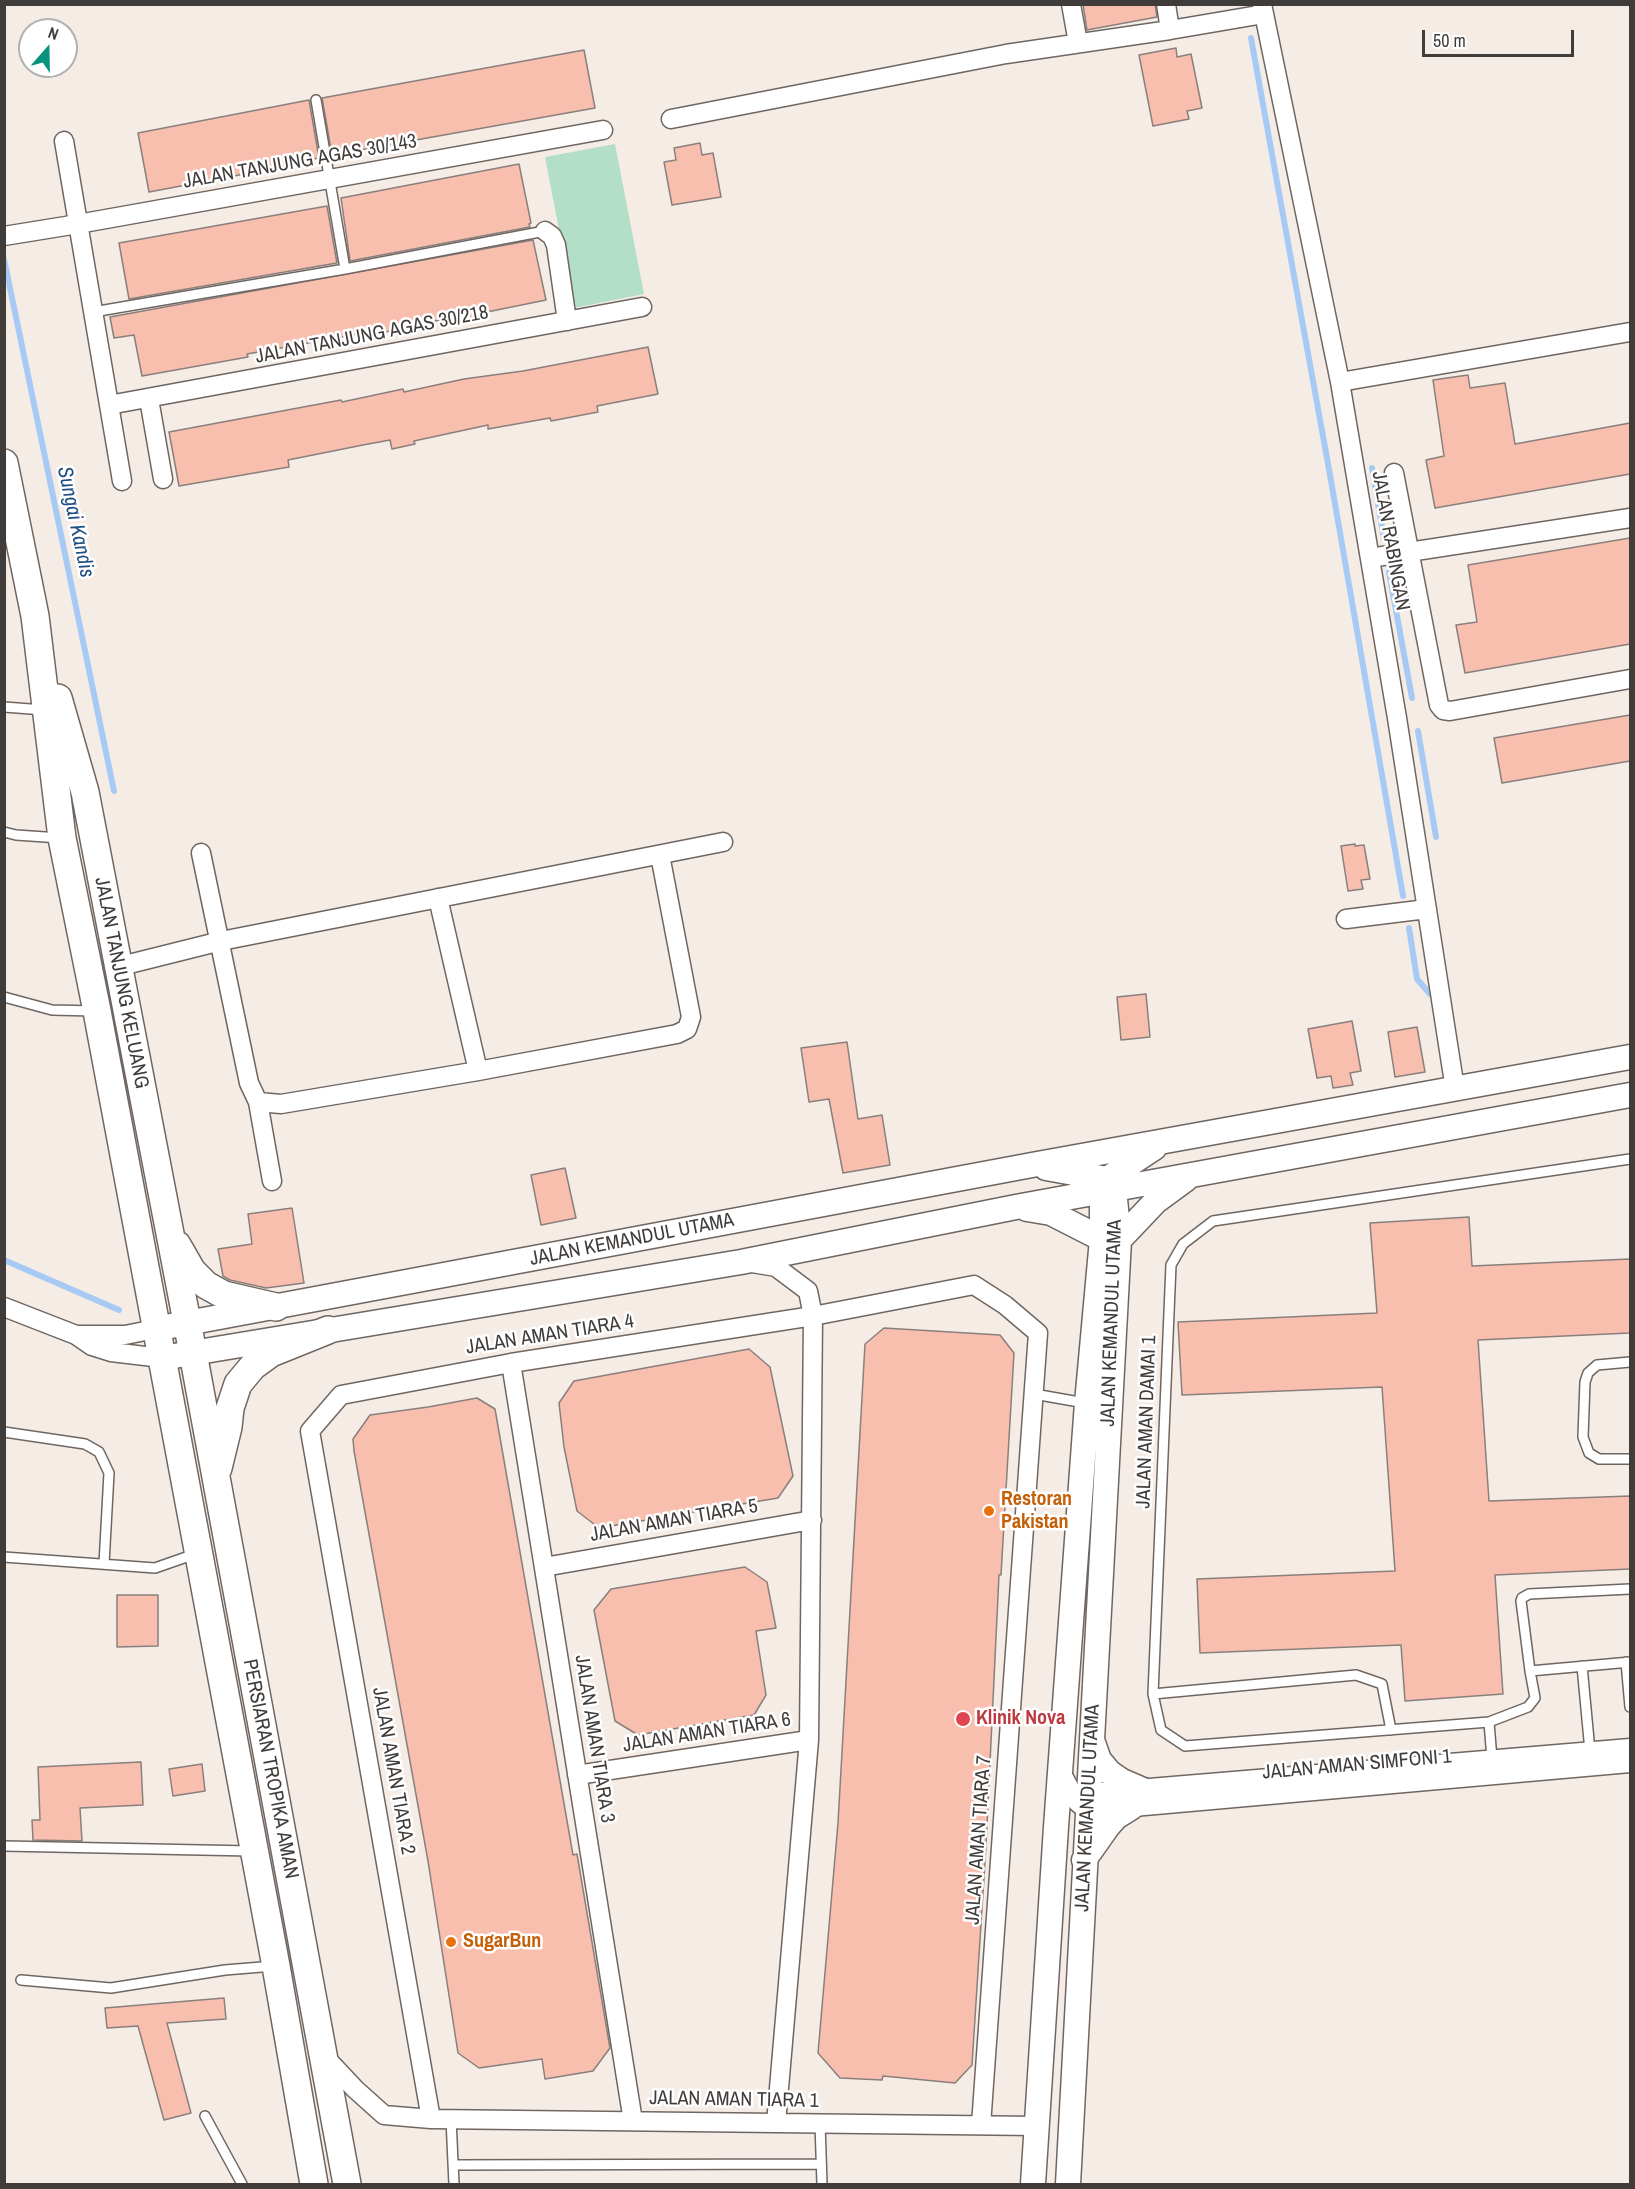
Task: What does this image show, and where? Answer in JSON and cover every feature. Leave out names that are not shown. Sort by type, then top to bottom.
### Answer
[{"type":"main road","name":"JALAN TANJUNG KELUANG","points":[[4,463],[35,616],[85,792],[193,1353]]},
{"type":"main road","name":"JALAN TANJUNG KELUANG","points":[[35,616],[62,838],[162,1358]]},
{"type":"main road","points":[[168,1228],[192,1271],[206,1285],[224,1295],[276,1307]]},
{"type":"main road","points":[[216,1476],[228,1427],[230,1408],[238,1384],[253,1366],[271,1353],[328,1330]]},
{"type":"main road","name":"PERSIARAN TROPIKA AMAN","points":[[193,1353],[347,2184]]},
{"type":"main road","name":"PERSIARAN TROPIKA AMAN","points":[[162,1358],[276,1966],[314,2184]]},
{"type":"street","points":[[1071,4],[1078,43]]},
{"type":"street","points":[[1166,4],[1170,30]]},
{"type":"street","points":[[671,119],[995,56],[1170,30],[1263,9]]},
{"type":"street","name":"JALAN RABINGAN","points":[[1263,9],[1340,382],[1455,1089]]},
{"type":"street","name":"JALAN TANJUNG AGAS 30/143","points":[[4,236],[603,130]]},
{"type":"street","points":[[64,141],[122,481]]},
{"type":"street","points":[[545,231],[552,236],[556,245],[567,321]]},
{"type":"street","name":"JALAN TANJUNG AGAS 30/218","points":[[109,405],[642,307]]},
{"type":"street","points":[[1340,382],[1630,332]]},
{"type":"street","points":[[149,399],[163,479]]},
{"type":"street","points":[[1394,473],[1439,705],[1443,710],[1450,711],[1630,679]]},
{"type":"street","points":[[1370,558],[1630,518]]},
{"type":"street","points":[[117,967],[221,941],[723,842]]},
{"type":"street","points":[[201,853],[249,1083],[258,1102],[272,1181]]},
{"type":"street","points":[[258,1102],[281,1104],[478,1071],[677,1034],[687,1029],[691,1017],[660,855]]},
{"type":"street","points":[[438,898],[478,1071]]},
{"type":"street","points":[[1346,919],[1427,909]]},
{"type":"street","points":[[1032,1165],[1630,1058]]},
{"type":"street","name":"JALAN KEMANDUL UTAMA","points":[[162,1358],[741,1262],[1016,1207],[1108,1186],[1191,1175],[1630,1095]]},
{"type":"street","points":[[1108,1186],[1165,1141]]},
{"type":"street","name":"JALAN KEMANDUL UTAMA","points":[[155,1329],[1032,1165],[1108,1186]]},
{"type":"street","points":[[1016,1207],[1051,1213],[1111,1240],[1191,1175]]},
{"type":"street","name":"JALAN KEMANDUL UTAMA","points":[[1068,2184],[1084,1860],[1084,1802],[1092,1737],[1111,1240],[1108,1186]]},
{"type":"street","name":"JALAN KEMANDUL UTAMA","points":[[1033,2184],[1056,1827],[1088,1403],[1111,1240]]},
{"type":"street","points":[[741,1262],[776,1267],[808,1291],[813,1316],[809,1740],[776,2123]]},
{"type":"street","name":"JALAN AMAN TIARA 7","points":[[813,1316],[974,1285],[1005,1305],[1038,1333],[981,2125]]},
{"type":"street","points":[[4,1307],[76,1335],[92,1346],[111,1352],[162,1358]]},
{"type":"street","name":"JALAN AMAN TIARA 4","points":[[310,1431],[341,1395],[511,1364],[813,1316]]},
{"type":"street","points":[[76,1335],[125,1335],[155,1329]]},
{"type":"street","name":"JALAN AMAN TIARA 3","points":[[511,1364],[633,2121]]},
{"type":"street","name":"JALAN AMAN TIARA 2","points":[[310,1431],[431,2119]]},
{"type":"street","name":"JALAN AMAN TIARA 5","points":[[544,1567],[812,1520]]},
{"type":"street","points":[[1084,1860],[1108,1826],[1138,1798],[1099,1760],[1092,1737]]},
{"type":"street","name":"JALAN AMAN TIARA 6","points":[[577,1775],[809,1740]]},
{"type":"street","name":"JALAN AMAN SIMFONI 1","points":[[1138,1798],[1492,1759],[1630,1748]]},
{"type":"street","name":"JALAN AMAN SIMFONI 1","points":[[1084,1802],[1630,1763]]},
{"type":"street","points":[[1056,1827],[1084,1802],[1061,1772]]},
{"type":"street","name":"JALAN AMAN TIARA 1","points":[[323,2055],[384,2115],[431,2119],[1036,2126]]},
{"type":"lane","points":[[316,100],[345,269]]},
{"type":"lane","points":[[93,312],[345,269],[545,231]]},
{"type":"lane","points":[[4,707],[46,710]]},
{"type":"lane","points":[[4,832],[62,838]]},
{"type":"lane","points":[[4,997],[52,1010],[97,1011]]},
{"type":"lane","name":"JALAN AMAN DAMAI 1","points":[[1630,1159],[1213,1221],[1183,1244],[1171,1265],[1154,1694],[1161,1730],[1185,1746],[1489,1722],[1528,1707],[1535,1698],[1522,1598],[1529,1594],[1630,1589]]},
{"type":"lane","points":[[1630,1362],[1597,1365],[1588,1373],[1585,1382],[1583,1437],[1589,1453],[1599,1459],[1630,1459]]},
{"type":"lane","points":[[1034,1394],[1088,1403]]},
{"type":"lane","points":[[4,1432],[85,1444],[99,1452],[109,1473],[104,1564]]},
{"type":"lane","points":[[4,1557],[155,1568],[198,1553]]},
{"type":"lane","points":[[1530,1671],[1628,1662],[1630,1707]]},
{"type":"lane","points":[[1582,1666],[1590,1751]]},
{"type":"lane","points":[[1154,1694],[1356,1675],[1382,1684],[1391,1730]]},
{"type":"lane","points":[[1489,1722],[1492,1759]]},
{"type":"lane","points":[[4,1846],[254,1851]]},
{"type":"lane","points":[[21,1980],[111,1988],[225,1970],[276,1966]]},
{"type":"lane","points":[[205,2116],[242,2184]]},
{"type":"lane","points":[[451,2119],[454,2184]]},
{"type":"lane","points":[[820,2123],[822,2184]]},
{"type":"lane","points":[[453,2165],[822,2164]]},
{"type":"green space","points":[[615,144],[644,294],[574,308],[545,157]]},
{"type":"building","points":[[1083,4],[1155,4],[1157,17],[1087,30]]},
{"type":"building","points":[[1176,48],[1177,57],[1191,54],[1202,108],[1187,111],[1189,119],[1153,126],[1139,55]]},
{"type":"building","points":[[584,50],[595,108],[332,155],[322,98]]},
{"type":"building","points":[[309,100],[319,158],[149,192],[138,133]]},
{"type":"building","points":[[700,143],[702,155],[713,153],[721,197],[672,205],[664,162],[676,160],[674,148]]},
{"type":"building","points":[[519,164],[530,227],[350,261],[341,198]]},
{"type":"building","points":[[327,206],[337,263],[129,299],[119,243]]},
{"type":"building","points":[[533,240],[546,300],[487,312],[488,315],[440,324],[440,320],[381,333],[380,330],[142,376],[134,335],[114,338],[110,317]]},
{"type":"building","points":[[648,347],[658,394],[597,406],[598,412],[488,429],[488,425],[414,441],[415,444],[392,449],[390,440],[288,460],[289,467],[179,486],[169,432]]},
{"type":"building","points":[[1468,375],[1470,388],[1505,383],[1515,444],[1630,423],[1630,474],[1435,508],[1426,460],[1444,456],[1433,380]]},
{"type":"building","points":[[1630,538],[1630,644],[1465,673],[1456,625],[1477,622],[1468,565]]},
{"type":"building","points":[[1630,715],[1630,761],[1502,783],[1494,738]]},
{"type":"building","points":[[1355,844],[1355,846],[1364,845],[1370,879],[1361,880],[1363,889],[1348,891],[1341,846]]},
{"type":"building","points":[[1146,994],[1150,1037],[1121,1040],[1117,997]]},
{"type":"building","points":[[1352,1021],[1361,1071],[1350,1073],[1353,1085],[1333,1088],[1331,1076],[1317,1078],[1308,1029]]},
{"type":"building","points":[[1417,1027],[1425,1072],[1395,1077],[1388,1032]]},
{"type":"building","points":[[847,1042],[858,1119],[882,1115],[890,1165],[843,1173],[829,1099],[809,1102],[801,1048]]},
{"type":"building","points":[[565,1168],[576,1218],[541,1225],[531,1175]]},
{"type":"building","points":[[292,1208],[304,1283],[266,1288],[230,1280],[223,1276],[218,1249],[252,1244],[248,1214]]},
{"type":"building","points":[[1469,1217],[1472,1266],[1630,1259],[1630,1333],[1478,1340],[1489,1501],[1630,1496],[1630,1569],[1495,1575],[1503,1694],[1405,1701],[1401,1645],[1200,1653],[1197,1579],[1395,1571],[1382,1387],[1182,1395],[1178,1322],[1377,1313],[1370,1223]]},
{"type":"building","points":[[884,1328],[1000,1335],[1014,1353],[1001,1575],[999,1575],[986,1846],[972,2065],[955,2083],[883,2076],[882,2080],[840,2078],[818,2053],[838,1823],[865,1344]]},
{"type":"building","points":[[749,1349],[770,1367],[793,1476],[778,1498],[599,1528],[577,1511],[564,1447],[559,1403],[574,1381]]},
{"type":"building","points":[[477,1398],[495,1409],[573,1855],[577,1854],[610,2048],[593,2071],[545,2079],[542,2059],[479,2068],[458,2053],[428,1861],[354,1451],[353,1439],[370,1415]]},
{"type":"building","points":[[745,1567],[767,1582],[776,1628],[756,1631],[766,1695],[754,1715],[638,1735],[615,1721],[594,1610],[611,1589]]},
{"type":"building","points":[[117,1595],[158,1595],[158,1646],[117,1647]]},
{"type":"building","points":[[141,1762],[143,1805],[80,1808],[82,1841],[33,1840],[32,1820],[40,1820],[38,1767]]},
{"type":"building","points":[[202,1764],[205,1791],[173,1796],[169,1769]]},
{"type":"building","points":[[224,1998],[226,2019],[167,2023],[191,2113],[164,2120],[138,2026],[107,2028],[105,2008]]},
{"type":"waterway","points":[[1251,38],[1403,896]]},
{"type":"waterway","name":"Sungai Kandis","points":[[4,259],[114,791]]},
{"type":"waterway","points":[[1372,468],[1384,539]]},
{"type":"waterway","points":[[1389,572],[1412,698]]},
{"type":"waterway","points":[[1418,731],[1436,837]]},
{"type":"waterway","points":[[1409,928],[1417,979],[1430,994]]},
{"type":"waterway","points":[[4,1260],[119,1310]]},
{"type":"place","name":"Restoran Pakistan","points":[[989,1511]]},
{"type":"place","name":"Klinik Nova","points":[[963,1719]]},
{"type":"place","name":"SugarBun","points":[[451,1942]]}]
